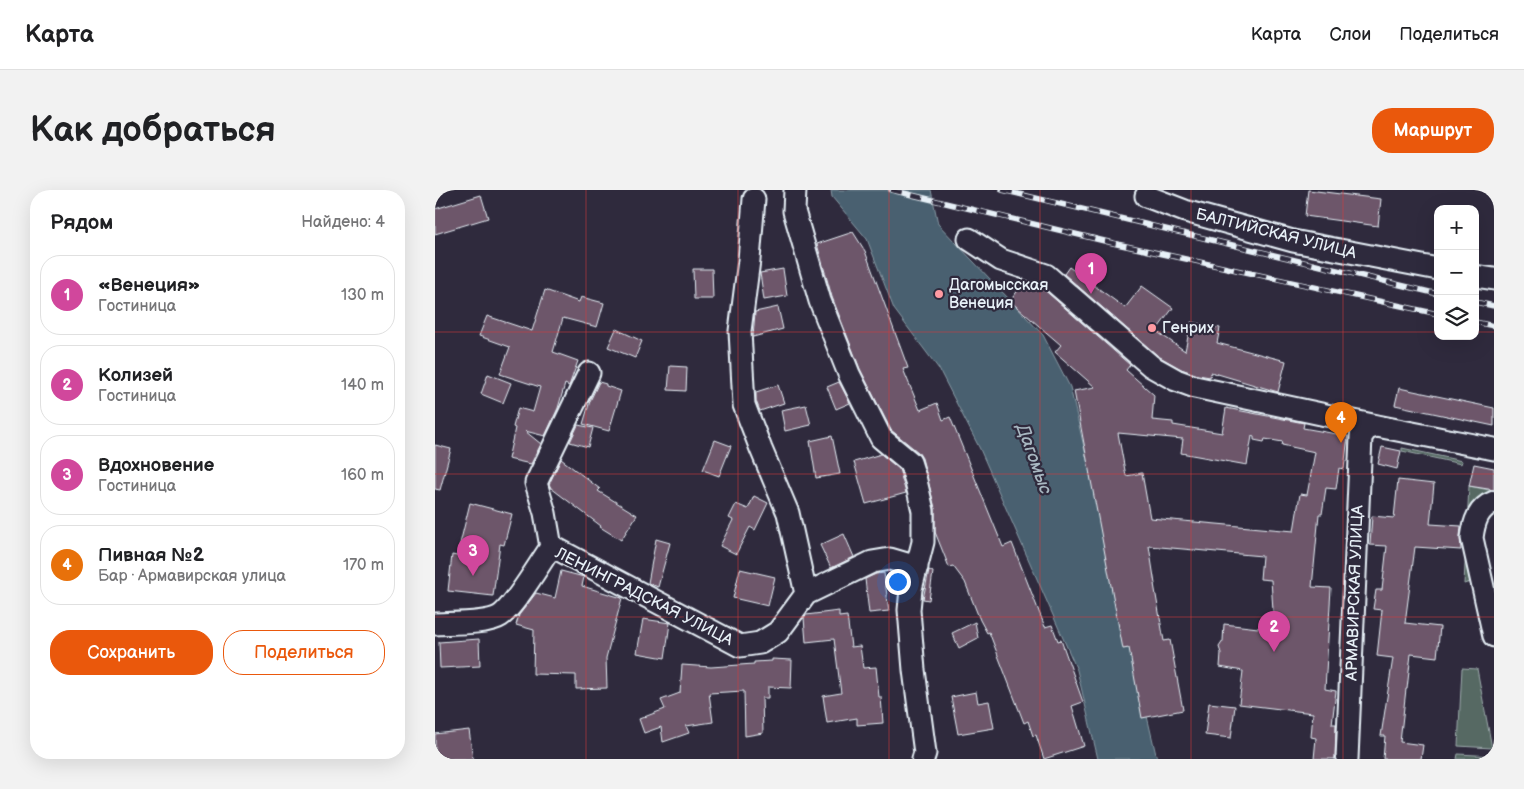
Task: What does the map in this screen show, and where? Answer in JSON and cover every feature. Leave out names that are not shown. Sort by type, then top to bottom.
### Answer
[{"type":"street","points":[[795,190],[794,211],[820,301],[846,364],[881,438],[910,462],[923,511],[923,542],[911,589],[909,610],[914,670],[925,757]]},
{"type":"street","name":"БАЛТИЙСКАЯ УЛИЦА","points":[[1146,196],[1185,211],[1293,241],[1434,268]]},
{"type":"street","points":[[754,199],[740,331],[745,405],[761,450],[788,513],[806,594]]},
{"type":"street","points":[[969,238],[1001,260],[1046,275],[1151,366],[1176,380],[1195,387],[1372,428],[1494,449]]},
{"type":"street","points":[[1479,277],[1494,279]]},
{"type":"street","points":[[551,547],[545,513],[536,482],[589,372]]},
{"type":"street","name":"АРМАВИРСКАЯ УЛИЦА","points":[[1347,759],[1361,437],[1372,428]]},
{"type":"street","points":[[1494,502],[1481,510],[1474,522],[1472,538],[1494,636]]},
{"type":"street","name":"ЛЕНИНГРАДСКАЯ УЛИЦА","points":[[435,624],[483,621],[500,616],[515,600],[551,547],[740,646],[760,643],[778,632],[806,594],[872,562],[891,559],[917,568]]},
{"type":"green space","points":[[1402,448],[1462,461],[1461,464],[1402,451]]},
{"type":"green space","points":[[1469,486],[1494,491],[1494,495],[1491,497],[1473,581],[1464,584]]},
{"type":"green space","points":[[1462,668],[1477,669],[1492,748],[1458,746]]},
{"type":"green space","points":[[1458,754],[1494,756],[1494,759],[1457,759]]},
{"type":"water","name":"Дагомыс","points":[[831,190],[931,190],[938,224],[1043,335],[1070,387],[1157,759],[1098,759],[1077,670],[980,449],[939,369],[894,309],[867,239],[832,197]]},
{"type":"building","points":[[1308,190],[1381,199],[1378,226],[1305,216]]},
{"type":"building","points":[[481,195],[488,218],[435,234],[435,209]]},
{"type":"building","points":[[853,232],[865,251],[908,368],[903,369],[920,410],[937,403],[943,420],[950,417],[1003,547],[1012,543],[1045,627],[1052,625],[1058,641],[1061,640],[1083,702],[1072,706],[1084,746],[1044,759],[1036,735],[1033,736],[1028,721],[1024,723],[989,632],[987,633],[980,620],[965,582],[953,566],[949,567],[935,532],[935,508],[922,458],[918,452],[891,430],[860,369],[832,297],[817,244]]},
{"type":"building","points":[[1069,267],[1125,308],[1142,286],[1173,308],[1156,331],[1185,351],[1191,322],[1220,328],[1217,343],[1286,361],[1278,392],[1211,372],[1210,377],[1198,375],[1181,369],[1158,356],[1064,274]]},
{"type":"building","points":[[693,269],[712,269],[713,299],[694,299]]},
{"type":"building","points":[[783,269],[787,296],[764,300],[760,273]]},
{"type":"building","points":[[1025,281],[1040,286],[1130,365],[1126,370],[1154,395],[1152,420],[1173,422],[1173,425],[1222,433],[1226,408],[1304,423],[1303,428],[1348,436],[1344,469],[1339,468],[1336,489],[1326,488],[1322,514],[1319,514],[1312,587],[1331,588],[1325,689],[1336,691],[1332,724],[1336,724],[1335,759],[1314,759],[1316,738],[1311,737],[1313,713],[1239,704],[1243,671],[1220,667],[1221,653],[1219,647],[1223,641],[1224,624],[1258,628],[1274,625],[1271,580],[1260,579],[1262,556],[1149,546],[1164,641],[1170,640],[1183,710],[1142,718],[1129,648],[1123,649],[1074,391],[1095,387],[1055,352],[1061,345],[1010,301]],"holes":[[[1118,433],[1183,439],[1181,453],[1247,465],[1252,436],[1254,440],[1264,442],[1265,439],[1283,442],[1282,445],[1315,452],[1307,495],[1300,494],[1294,531],[1150,518],[1142,473],[1126,476]]]},
{"type":"building","points":[[545,290],[579,302],[581,297],[604,303],[597,327],[563,318],[553,352],[578,361],[569,386],[565,384],[558,408],[545,436],[525,431],[541,444],[531,464],[508,459],[518,408],[533,412],[540,387],[500,374],[510,347],[479,336],[487,316],[532,331]]},
{"type":"building","points":[[778,307],[783,329],[753,337],[755,312]]},
{"type":"building","points":[[616,329],[642,341],[635,358],[608,347]]},
{"type":"building","points":[[670,366],[687,367],[686,391],[668,390]]},
{"type":"building","points":[[488,374],[511,383],[503,403],[481,394]]},
{"type":"building","points":[[599,382],[621,391],[609,431],[583,424],[590,401]]},
{"type":"building","points":[[839,382],[850,403],[836,409],[827,387]]},
{"type":"building","points":[[778,385],[784,403],[760,411],[756,401],[756,392]]},
{"type":"building","points":[[1399,388],[1494,408],[1494,426],[1395,405]]},
{"type":"building","points":[[806,405],[811,425],[785,431],[781,410]]},
{"type":"building","points":[[578,425],[593,428],[588,447],[570,442]]},
{"type":"building","points":[[832,436],[840,474],[816,478],[810,441]]},
{"type":"building","points":[[715,440],[731,446],[719,476],[703,470]]},
{"type":"building","points":[[435,445],[451,449],[440,490],[435,489]]},
{"type":"building","points":[[1382,447],[1401,451],[1397,469],[1378,464]]},
{"type":"building","points":[[881,454],[899,469],[906,493],[866,504],[854,462]]},
{"type":"building","points":[[561,459],[600,489],[598,491],[637,515],[621,540],[600,527],[551,488],[549,484]]},
{"type":"building","points":[[1474,464],[1494,468],[1494,490],[1469,486]]},
{"type":"building","points":[[1398,480],[1434,484],[1430,524],[1461,526],[1461,550],[1415,547],[1405,623],[1440,627],[1437,657],[1411,654],[1400,742],[1423,745],[1421,759],[1383,759],[1385,736],[1381,736],[1393,658],[1377,656],[1382,610],[1373,609],[1376,590],[1382,590],[1387,546],[1370,545],[1372,516],[1394,518]]},
{"type":"building","points":[[754,496],[768,503],[755,530],[750,527],[736,554],[720,546],[733,520],[729,518],[736,504],[748,509]]},
{"type":"building","points":[[470,503],[512,514],[504,545],[500,544],[493,596],[448,591],[452,555],[457,556]]},
{"type":"building","points":[[844,534],[854,557],[831,568],[820,545]]},
{"type":"building","points":[[656,539],[670,543],[658,587],[648,583]]},
{"type":"building","points":[[740,569],[775,577],[768,606],[733,598]]},
{"type":"building","points":[[929,570],[933,572],[929,600],[923,599]]},
{"type":"building","points":[[561,571],[584,577],[582,586],[622,598],[606,658],[607,688],[576,689],[576,675],[533,674],[534,630],[516,625],[519,615],[536,593],[555,598]]},
{"type":"building","points":[[884,573],[889,611],[869,613],[865,579]]},
{"type":"building","points":[[839,611],[839,617],[847,616],[851,647],[860,646],[863,668],[876,667],[883,723],[857,725],[857,718],[827,723],[823,696],[841,693],[834,639],[806,642],[804,618],[806,615]]},
{"type":"building","points":[[643,619],[670,623],[665,658],[637,653]]},
{"type":"building","points":[[975,622],[978,638],[959,648],[952,633]]},
{"type":"building","points":[[479,639],[480,666],[440,668],[439,642]]},
{"type":"building","points":[[772,659],[792,660],[791,688],[768,687],[768,698],[762,698],[763,733],[745,736],[744,691],[709,693],[713,722],[686,726],[689,733],[663,742],[661,727],[644,733],[639,719],[665,709],[661,700],[680,693],[682,665],[711,667],[754,664],[754,662],[772,661]]},
{"type":"building","points":[[976,692],[978,703],[989,701],[994,728],[958,734],[951,697]]},
{"type":"building","points":[[1209,703],[1235,706],[1231,738],[1205,735]]},
{"type":"building","points":[[469,730],[473,759],[435,759],[435,734]]},
{"type":"railway","points":[[891,190],[1117,244],[1434,313]]},
{"type":"railway","points":[[1002,190],[1434,293]]},
{"type":"railway","points":[[1479,303],[1494,306]]},
{"type":"railway","points":[[1479,323],[1494,326]]},
{"type":"place","name":"Дагомысская Венеция","points":[[939,294]]},
{"type":"place","name":"«Венеция»","points":[[1091,294]]},
{"type":"place","name":"Генрих","points":[[1152,328]]},
{"type":"place","name":"Пивная №2","points":[[1341,443]]},
{"type":"place","name":"Вдохновение","points":[[473,576]]},
{"type":"place","name":"Колизей","points":[[1274,652]]}]
